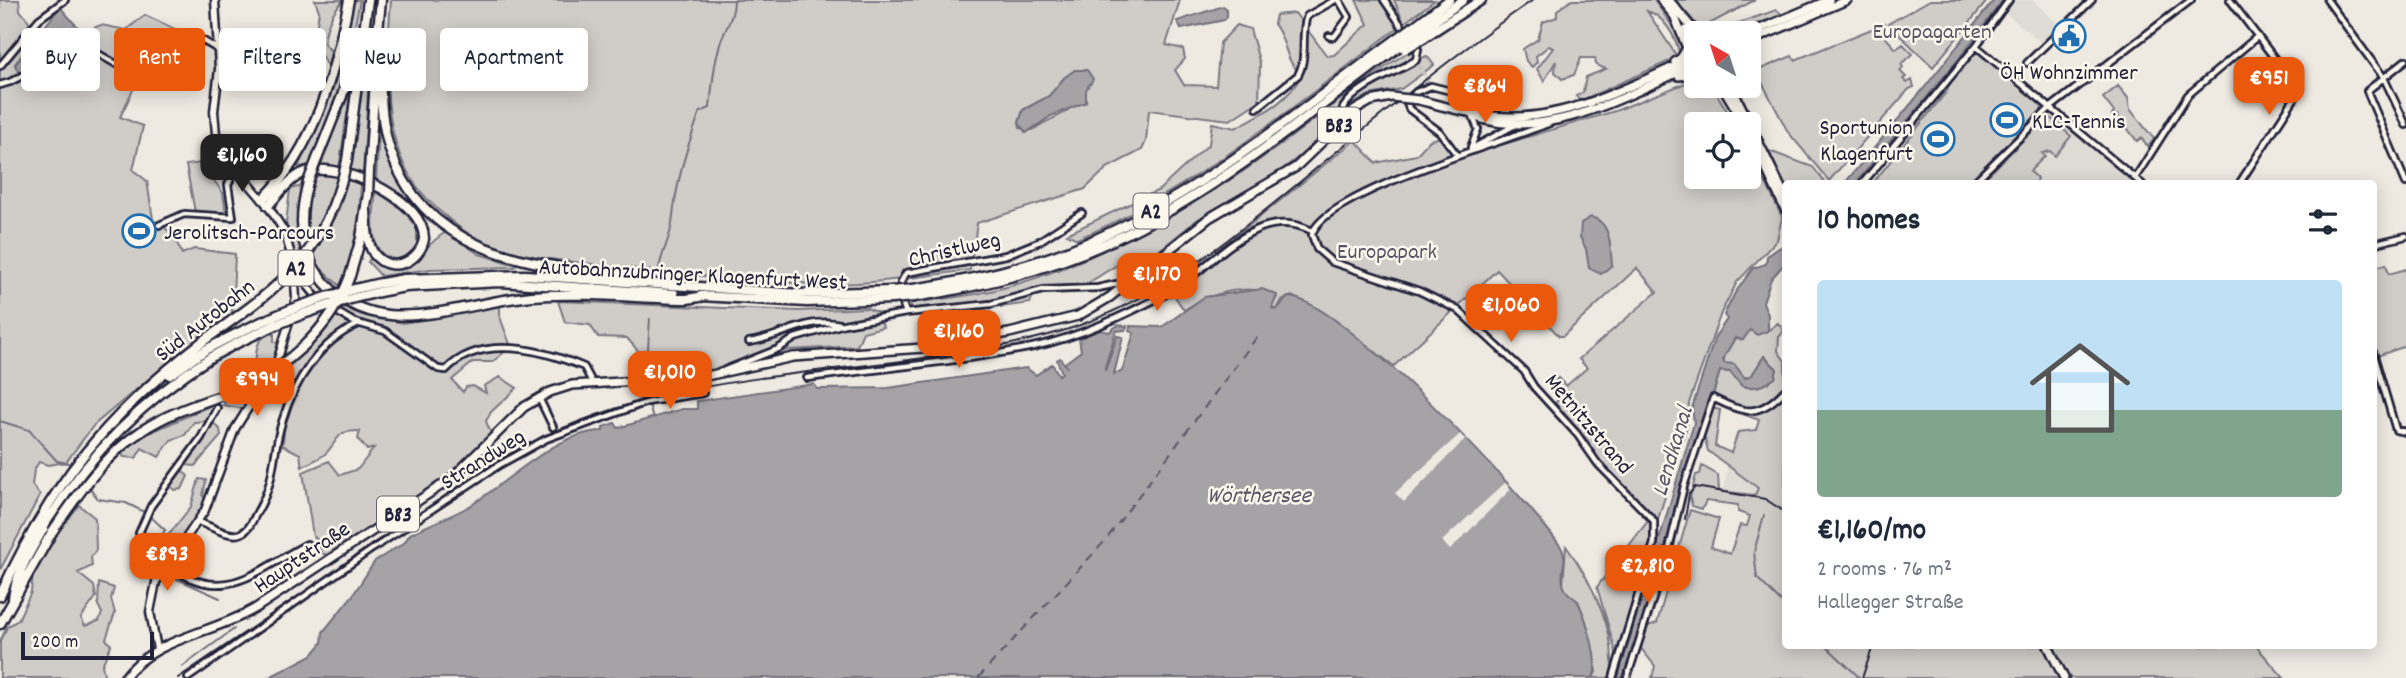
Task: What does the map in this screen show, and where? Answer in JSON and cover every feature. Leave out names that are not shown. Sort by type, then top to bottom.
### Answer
[{"type":"highway","points":[[266,202],[308,136],[335,65],[348,0]]},
{"type":"highway","name":"Süd Autobahn","points":[[0,624],[44,528],[59,485],[99,436],[149,387],[207,349],[300,264],[334,208],[347,161],[368,0]]},
{"type":"highway","name":"Süd Autobahn","points":[[378,28],[381,0]]},
{"type":"highway","name":"Autobahnzubringer Klagenfurt West","points":[[1418,33],[1449,0]]},
{"type":"highway","name":"Autobahnzubringer Klagenfurt West","points":[[913,293],[1020,267],[1117,230],[1211,175],[1463,0]]},
{"type":"highway","points":[[1401,44],[1481,0]]},
{"type":"highway","points":[[365,23],[342,96],[308,182],[302,208],[304,243],[314,268],[339,297],[363,311],[397,318],[486,302],[566,294],[688,299],[705,296]]},
{"type":"highway","name":"Autobahnzubringer Klagenfurt West","points":[[404,283],[500,282],[818,302],[913,293],[1024,274],[1126,234],[1220,178],[1401,44]]},
{"type":"highway","name":"Süd Autobahn","points":[[0,596],[44,528],[94,473],[130,439],[174,414],[256,380],[294,355],[325,323],[343,297],[366,210],[374,91]]},
{"type":"highway","points":[[383,91],[386,132],[397,166],[411,191],[441,223],[478,247],[512,258],[585,274]]},
{"type":"highway","points":[[266,202],[306,172],[329,170],[353,176],[385,191],[418,218],[424,239],[415,258],[399,264],[387,263],[374,254],[368,238],[366,210]]},
{"type":"highway","name":"Autobahnzubringer Klagenfurt West","points":[[44,528],[77,478],[115,433],[207,349],[293,307],[350,289],[525,275],[585,274],[663,280],[683,286],[800,294],[892,295]]},
{"type":"main road","points":[[157,649],[150,604],[156,582],[198,522],[211,498],[235,429],[277,362],[296,299],[295,271],[286,238],[266,202],[221,150],[214,125],[219,69],[215,0]]},
{"type":"main road","points":[[1661,0],[1684,28]]},
{"type":"main road","points":[[1669,0],[1687,21]]},
{"type":"main road","points":[[1761,29],[1829,0]]},
{"type":"main road","points":[[1761,36],[1847,0]]},
{"type":"main road","points":[[1634,83],[1686,53],[1687,41],[1674,15]]},
{"type":"main road","points":[[1761,27],[1777,22]]},
{"type":"main road","name":"B83","points":[[592,382],[719,375],[793,357],[914,349],[1020,331],[1085,313],[1209,218],[1296,166],[1348,116],[1371,101],[1391,97],[1419,100],[1518,122],[1634,83],[1684,62]]},
{"type":"main road","name":"B83","points":[[1454,109],[1472,116],[1518,122],[1556,121],[1620,98],[1684,69]]},
{"type":"main road","points":[[1620,98],[1630,97],[1684,74]]},
{"type":"main road","points":[[1761,150],[1782,189]]},
{"type":"main road","points":[[1761,155],[1782,202]]},
{"type":"main road","name":"Hauptstraße","points":[[124,678],[139,661],[157,649],[234,621],[451,479],[471,463],[518,412],[539,398],[566,387],[592,382]]},
{"type":"main road","points":[[2050,649],[2064,678]]},
{"type":"street","points":[[0,66],[39,19],[65,0]]},
{"type":"street","points":[[1257,108],[1298,75],[1302,68],[1302,40],[1307,16],[1337,0],[1349,17],[1348,22],[1334,37],[1329,36]]},
{"type":"street","points":[[1348,116],[1343,105],[1392,71],[1413,62],[1419,54],[1384,0]]},
{"type":"street","points":[[1865,180],[1976,46],[2009,0]]},
{"type":"street","points":[[2027,63],[2092,0]]},
{"type":"street","points":[[1976,180],[2050,108],[2191,0]]},
{"type":"street","points":[[2230,0],[2281,67],[2296,96],[2242,180]]},
{"type":"street","points":[[2327,0],[2384,78],[2406,125]]},
{"type":"street","points":[[2135,178],[2189,95],[2258,36]]},
{"type":"street","points":[[0,85],[83,45],[110,63],[127,65],[163,57],[197,37],[217,49]]},
{"type":"street","points":[[1976,46],[2137,180]]},
{"type":"street","points":[[2406,60],[2367,91],[2406,183]]},
{"type":"street","points":[[1457,155],[1440,132],[1409,109],[1407,102],[1416,92],[1431,86],[1498,103]]},
{"type":"street","points":[[1467,151],[1477,136],[1477,124],[1472,116]]},
{"type":"street","points":[[807,378],[1035,346],[1102,323],[1171,291],[1233,243],[1260,229],[1289,222],[1312,231],[1321,219],[1411,172],[1556,121]]},
{"type":"street","points":[[1517,136],[1518,122]]},
{"type":"street","points":[[1467,151],[1518,122]]},
{"type":"street","points":[[159,225],[184,214],[233,217],[228,185],[235,169]]},
{"type":"street","name":"Christlweg","points":[[906,313],[901,304],[901,282],[906,273],[1006,255],[1038,242],[1082,212]]},
{"type":"street","name":"Metnitzstrand","points":[[1312,231],[1315,246],[1332,262],[1419,291],[1458,310],[1524,371],[1577,434],[1593,458],[1656,527],[1613,678]]},
{"type":"street","points":[[2377,243],[2406,236]]},
{"type":"street","points":[[295,271],[319,299],[359,324],[385,331],[438,369],[446,370],[465,354],[477,351],[536,350],[584,367],[592,382]]},
{"type":"street","points":[[719,375],[731,365],[778,349],[795,338],[844,324],[906,313],[991,304],[1043,290],[1098,288],[1127,282]]},
{"type":"street","points":[[749,342],[780,336],[812,321],[844,324]]},
{"type":"street","points":[[198,522],[232,534],[242,533],[249,527],[270,490],[282,423],[309,366],[337,333],[359,324]]},
{"type":"street","points":[[2377,366],[2396,430],[2406,432]]},
{"type":"street","name":"Strandweg","points":[[188,678],[499,466],[546,439],[632,407],[703,393]]},
{"type":"street","points":[[1627,678],[1669,549],[1684,486],[1713,398],[1754,412],[1769,407],[1782,393]]},
{"type":"street","points":[[539,398],[553,427]]},
{"type":"street","points":[[175,552],[153,545],[139,533],[151,506],[201,438],[217,408]]},
{"type":"street","points":[[167,563],[183,575],[222,585],[254,576],[307,544]]},
{"type":"shaded area","points":[[2015,0],[2032,0],[2059,25],[2042,43],[2005,13]]},
{"type":"shaded area","points":[[2050,108],[2137,180],[1976,180]]},
{"type":"shaded area","points":[[1728,467],[1758,488],[1755,495],[1723,490]]},
{"type":"green space","points":[[0,0],[19,0],[20,10],[34,28],[21,28],[21,56],[15,64],[19,72],[21,71],[21,91],[100,91],[100,28],[93,28],[101,25],[116,28],[114,91],[132,91],[120,117],[143,126],[133,170],[147,181],[153,219],[170,232],[182,254],[194,249],[235,254],[232,316],[188,346],[94,425],[66,462],[48,465],[39,462],[34,470],[32,485],[40,495],[0,570]]},
{"type":"green space","points":[[315,0],[344,0],[330,19],[326,30],[316,28],[319,11]]},
{"type":"green space","points":[[354,0],[360,0],[354,28],[347,28]]},
{"type":"green space","points":[[391,0],[1180,0],[1166,45],[1183,49],[1185,59],[1175,70],[1184,85],[1216,86],[1220,43],[1237,25],[1250,29],[1260,64],[1259,101],[1230,120],[1149,110],[1146,141],[1142,150],[1107,168],[1085,189],[977,223],[970,270],[835,284],[718,278],[526,255],[484,243],[461,229],[438,210],[413,181],[402,160],[390,116],[388,91],[426,91],[426,28],[389,28]],"holes":[[[1075,70],[1091,83],[1072,106],[1033,130],[1020,128],[1023,110],[1049,96],[1064,78]]]},
{"type":"green space","points":[[1356,0],[1381,0],[1399,27],[1244,143],[1163,196],[1077,239],[1067,234],[1159,190],[1209,144],[1212,123],[1235,128],[1273,107],[1289,93],[1301,75],[1298,67],[1296,69],[1289,59],[1281,35],[1274,24],[1276,15],[1295,13],[1327,56],[1334,55],[1368,24]]},
{"type":"green space","points":[[1394,0],[1435,0],[1404,23]]},
{"type":"green space","points":[[1572,0],[1654,0],[1680,37],[1682,50],[1679,52],[1672,33],[1663,22],[1647,11],[1676,55],[1674,59],[1580,101],[1576,96],[1583,92],[1586,77],[1606,69],[1596,65],[1595,58],[1581,58],[1574,75],[1562,79],[1555,72],[1556,61],[1544,81],[1537,69],[1553,48],[1549,46],[1536,56],[1537,62],[1532,67],[1526,61],[1523,49],[1538,39],[1543,22],[1557,17],[1557,10]]},
{"type":"green space","points":[[1675,0],[1755,0],[1715,21],[1693,21]]},
{"type":"green space","name":"Europagarten","points":[[1930,0],[1988,0],[1933,67],[1888,24]]},
{"type":"green space","points":[[1777,10],[1782,15],[1761,22],[1745,21]]},
{"type":"green space","points":[[145,15],[173,28],[129,28]]},
{"type":"green space","points":[[1884,24],[1888,29],[1886,38],[1896,49],[1903,44],[1913,54],[1901,64],[1903,67],[1900,71],[1906,77],[1903,79],[1907,83],[1912,80],[1914,87],[1909,89],[1830,180],[1788,132],[1761,81],[1761,69],[1792,56],[1795,60]]},
{"type":"green space","points":[[326,45],[331,51],[328,67],[326,64]]},
{"type":"green space","points":[[1413,49],[1419,59],[1427,56],[1434,65],[1401,89],[1369,95],[1348,107],[1338,114],[1316,143],[1278,173],[1198,219],[1146,261],[1128,258],[1085,285],[1036,288],[1030,303],[1001,307],[996,299],[913,311],[909,303],[975,294],[1045,275],[1105,250],[1163,221],[1245,170]]},
{"type":"green space","points":[[1975,49],[2036,97],[2043,107],[1971,180],[1875,180],[1947,91]]},
{"type":"green space","points":[[340,56],[340,88],[310,165],[298,167],[316,126]]},
{"type":"green space","name":"Europapark","points":[[1684,84],[1684,98],[1719,98],[1728,112],[1684,112],[1684,189],[1761,189],[1761,173],[1782,217],[1777,240],[1737,282],[1721,313],[1689,403],[1687,426],[1658,519],[1592,453],[1589,442],[1555,403],[1559,399],[1549,387],[1558,378],[1566,386],[1587,368],[1579,359],[1657,292],[1637,268],[1563,336],[1559,336],[1497,270],[1394,366],[1334,321],[1292,296],[1282,300],[1276,311],[1271,308],[1277,297],[1266,292],[1230,291],[1217,294],[1184,310],[1168,286],[1220,249],[1355,140],[1376,163],[1416,155],[1430,140],[1441,137],[1457,158],[1615,111]]},
{"type":"green space","points":[[2118,86],[2128,98],[2130,109],[2154,139],[2148,147],[2141,138],[2137,141],[2117,115],[2112,115],[2114,112],[2103,98]]},
{"type":"green space","points":[[350,91],[351,91],[339,168],[320,166]]},
{"type":"green space","points":[[362,91],[368,91],[363,174],[350,170]]},
{"type":"green space","points":[[2048,116],[2071,136],[2055,156],[2050,151],[2042,153],[2045,156],[2030,171],[2036,180],[1983,180]]},
{"type":"green space","points":[[379,131],[382,131],[390,160],[415,204],[376,180]]},
{"type":"green space","points":[[1769,151],[1813,167],[1823,180],[1782,180]]},
{"type":"green space","points":[[201,163],[223,193],[226,213],[195,212],[186,165]]},
{"type":"green space","points":[[326,172],[338,175],[329,205],[309,242],[307,216],[310,191],[316,175]]},
{"type":"green space","points":[[348,179],[361,184],[353,249],[340,286],[318,266],[314,254],[339,209]]},
{"type":"green space","points":[[302,186],[297,216],[303,252],[296,260],[286,223],[290,189]]},
{"type":"green space","points":[[376,191],[404,211],[417,227],[417,246],[404,258],[385,256],[375,241],[373,220]]},
{"type":"green space","points":[[446,232],[479,254],[516,265],[430,269],[381,276],[368,262],[371,258],[386,269],[408,264]]},
{"type":"green space","points":[[2386,264],[2389,274],[2406,269],[2406,346],[2377,356],[2377,267]]},
{"type":"green space","points":[[558,301],[799,311],[867,308],[879,313],[883,327],[863,332],[857,346],[788,350],[716,370],[681,374],[679,351],[669,353],[672,376],[628,375],[639,352],[627,338],[598,337],[590,325],[565,322]]},
{"type":"green space","points":[[500,306],[500,317],[511,347],[492,362],[473,362],[452,380],[463,392],[466,387],[473,386],[486,393],[484,386],[500,377],[517,388],[491,412],[486,421],[491,434],[455,470],[414,500],[327,555],[321,553],[319,541],[313,536],[303,472],[329,461],[340,475],[358,469],[374,448],[367,450],[358,439],[360,431],[347,432],[340,435],[323,456],[302,467],[300,454],[282,445],[285,383],[277,381],[274,376],[311,346],[341,308],[349,307],[360,314],[403,323]]},
{"type":"green space","points":[[1778,323],[1782,328],[1778,351],[1782,357],[1782,649],[2259,649],[2284,678],[1652,678],[1655,666],[1640,647],[1648,626],[1657,623],[1690,510],[1719,519],[1711,547],[1730,554],[1740,525],[1747,526],[1750,516],[1738,512],[1738,505],[1706,501],[1702,509],[1692,506],[1690,498],[1696,475],[1700,474],[1702,466],[1718,475],[1719,491],[1755,495],[1758,488],[1708,451],[1704,435],[1712,408],[1720,410],[1715,446],[1731,453],[1738,432],[1756,430],[1759,420],[1711,402],[1720,371],[1730,372],[1742,386],[1757,387],[1775,378],[1777,369],[1764,356],[1752,375],[1745,378],[1724,363],[1726,353],[1735,338],[1749,330],[1766,332]]},
{"type":"green space","points":[[274,331],[274,341],[280,346],[262,383],[242,409],[223,405],[249,381],[258,345],[266,335]]},
{"type":"green space","points":[[216,403],[208,421],[194,422],[185,435],[171,440],[159,457],[142,448],[136,458],[124,457],[121,453],[145,435]]},
{"type":"green space","points":[[211,421],[220,429],[221,436],[195,466],[186,465],[182,471],[188,476],[182,489],[175,490],[168,484]]},
{"type":"green space","points":[[199,479],[206,480],[203,496],[206,501],[177,546],[164,547],[162,543],[191,507]]},
{"type":"green space","points":[[79,505],[95,518],[96,550],[91,557],[92,566],[78,573],[94,586],[96,597],[81,618],[85,626],[99,621],[102,613],[98,605],[99,583],[114,588],[111,599],[115,613],[106,639],[111,645],[102,665],[105,678],[0,678],[0,641],[7,627],[18,620],[31,592],[33,575],[57,533]]},
{"type":"green space","points":[[1648,521],[1655,527],[1617,656],[1597,587]]},
{"type":"green space","points":[[1566,546],[1593,591],[1607,626],[1611,644],[1610,678],[1593,678],[1596,672],[1594,654],[1585,619],[1578,601],[1568,595],[1563,585]]},
{"type":"water","points":[[1994,0],[2003,0],[1957,61],[1858,180],[1847,180]]},
{"type":"water","points":[[1223,6],[1227,9],[1227,17],[1224,20],[1181,29],[1177,21]]},
{"type":"water","points":[[60,7],[78,28],[44,28]]},
{"type":"water","points":[[21,57],[21,71],[19,72],[15,65]]},
{"type":"water","points":[[1075,70],[1087,70],[1093,79],[1086,90],[1086,102],[1051,116],[1026,133],[1019,123],[1023,110],[1049,96],[1064,78]]},
{"type":"water","points":[[1591,217],[1603,224],[1610,244],[1612,265],[1601,274],[1589,268],[1586,249],[1580,237],[1581,223]]},
{"type":"water","points":[[1782,246],[1782,266],[1771,279],[1763,302],[1768,315],[1768,331],[1757,335],[1750,330],[1743,340],[1735,338],[1723,359],[1724,363],[1734,364],[1745,378],[1752,375],[1764,356],[1777,369],[1775,378],[1759,386],[1746,387],[1730,372],[1720,371],[1626,678],[1618,678],[1694,423],[1692,408],[1715,337],[1727,319],[1724,315],[1735,293],[1753,268],[1766,264],[1767,256]]},
{"type":"water","name":"Wörthersee","points":[[1262,289],[1277,295],[1272,308],[1276,310],[1288,297],[1313,306],[1348,329],[1432,404],[1542,523],[1561,547],[1564,587],[1578,602],[1585,618],[1595,661],[1593,678],[268,678],[312,655],[322,643],[323,632],[353,595],[375,561],[404,543],[410,534],[473,504],[535,458],[569,439],[603,431],[603,427],[615,423],[618,428],[682,409],[697,409],[697,401],[814,384],[817,389],[888,388],[1026,368],[1036,375],[1052,364],[1059,375],[1062,373],[1057,360],[1060,358],[1067,368],[1065,363],[1081,351],[1079,338],[1101,330],[1109,332],[1118,325],[1127,326],[1125,330],[1116,331],[1105,367],[1105,371],[1117,336],[1123,337],[1114,374],[1122,371],[1134,333],[1129,331],[1130,326],[1162,327],[1204,297]]},
{"type":"pier","points":[[1460,434],[1465,439],[1404,502],[1395,493]]},
{"type":"pier","points":[[1505,483],[1511,489],[1450,550],[1442,541]]},
{"type":"waterway","points":[[659,269],[690,140],[700,112],[710,108],[717,57],[734,0]]},
{"type":"waterway","points":[[647,363],[650,319]]},
{"type":"waterway","points":[[649,404],[652,416]]},
{"type":"waterway","points":[[0,421],[29,430],[57,461],[73,464]]},
{"type":"waterway","points":[[88,486],[98,499],[126,503],[144,512]]},
{"type":"waterway","points":[[1764,515],[1754,552],[1757,578],[1782,603]]},
{"type":"waterway","points":[[150,516],[165,530],[157,543]]},
{"type":"waterway","points":[[175,578],[220,598]]},
{"type":"waterway","points":[[182,667],[234,629]]},
{"type":"waterway","points":[[1829,649],[1860,678]]},
{"type":"ferry route","points":[[978,678],[1105,541],[1260,333]]},
{"type":"tunnel","points":[[1416,60],[1431,86]]},
{"type":"tram line","points":[[1685,519],[1689,494],[1695,487],[1765,499],[1782,510]]},
{"type":"tram line","points":[[1862,678],[1872,649]]},
{"type":"railway","points":[[178,678],[489,466],[539,439],[589,418],[639,402],[740,381],[946,355],[1011,344],[1054,334],[1110,313],[1143,296],[1206,256],[1427,79],[1533,0]]},
{"type":"place","name":"ÖH Wohnzimmer","points":[[2069,36]]},
{"type":"place","name":"KLC-Tennis","points":[[2007,120]]},
{"type":"place","name":"Sportunion Klagenfurt","points":[[1938,139]]},
{"type":"place","name":"Jerolitsch-Parcours","points":[[139,231]]},
{"type":"water label","name":"Lendkanal","points":[[1671,451]]}]
